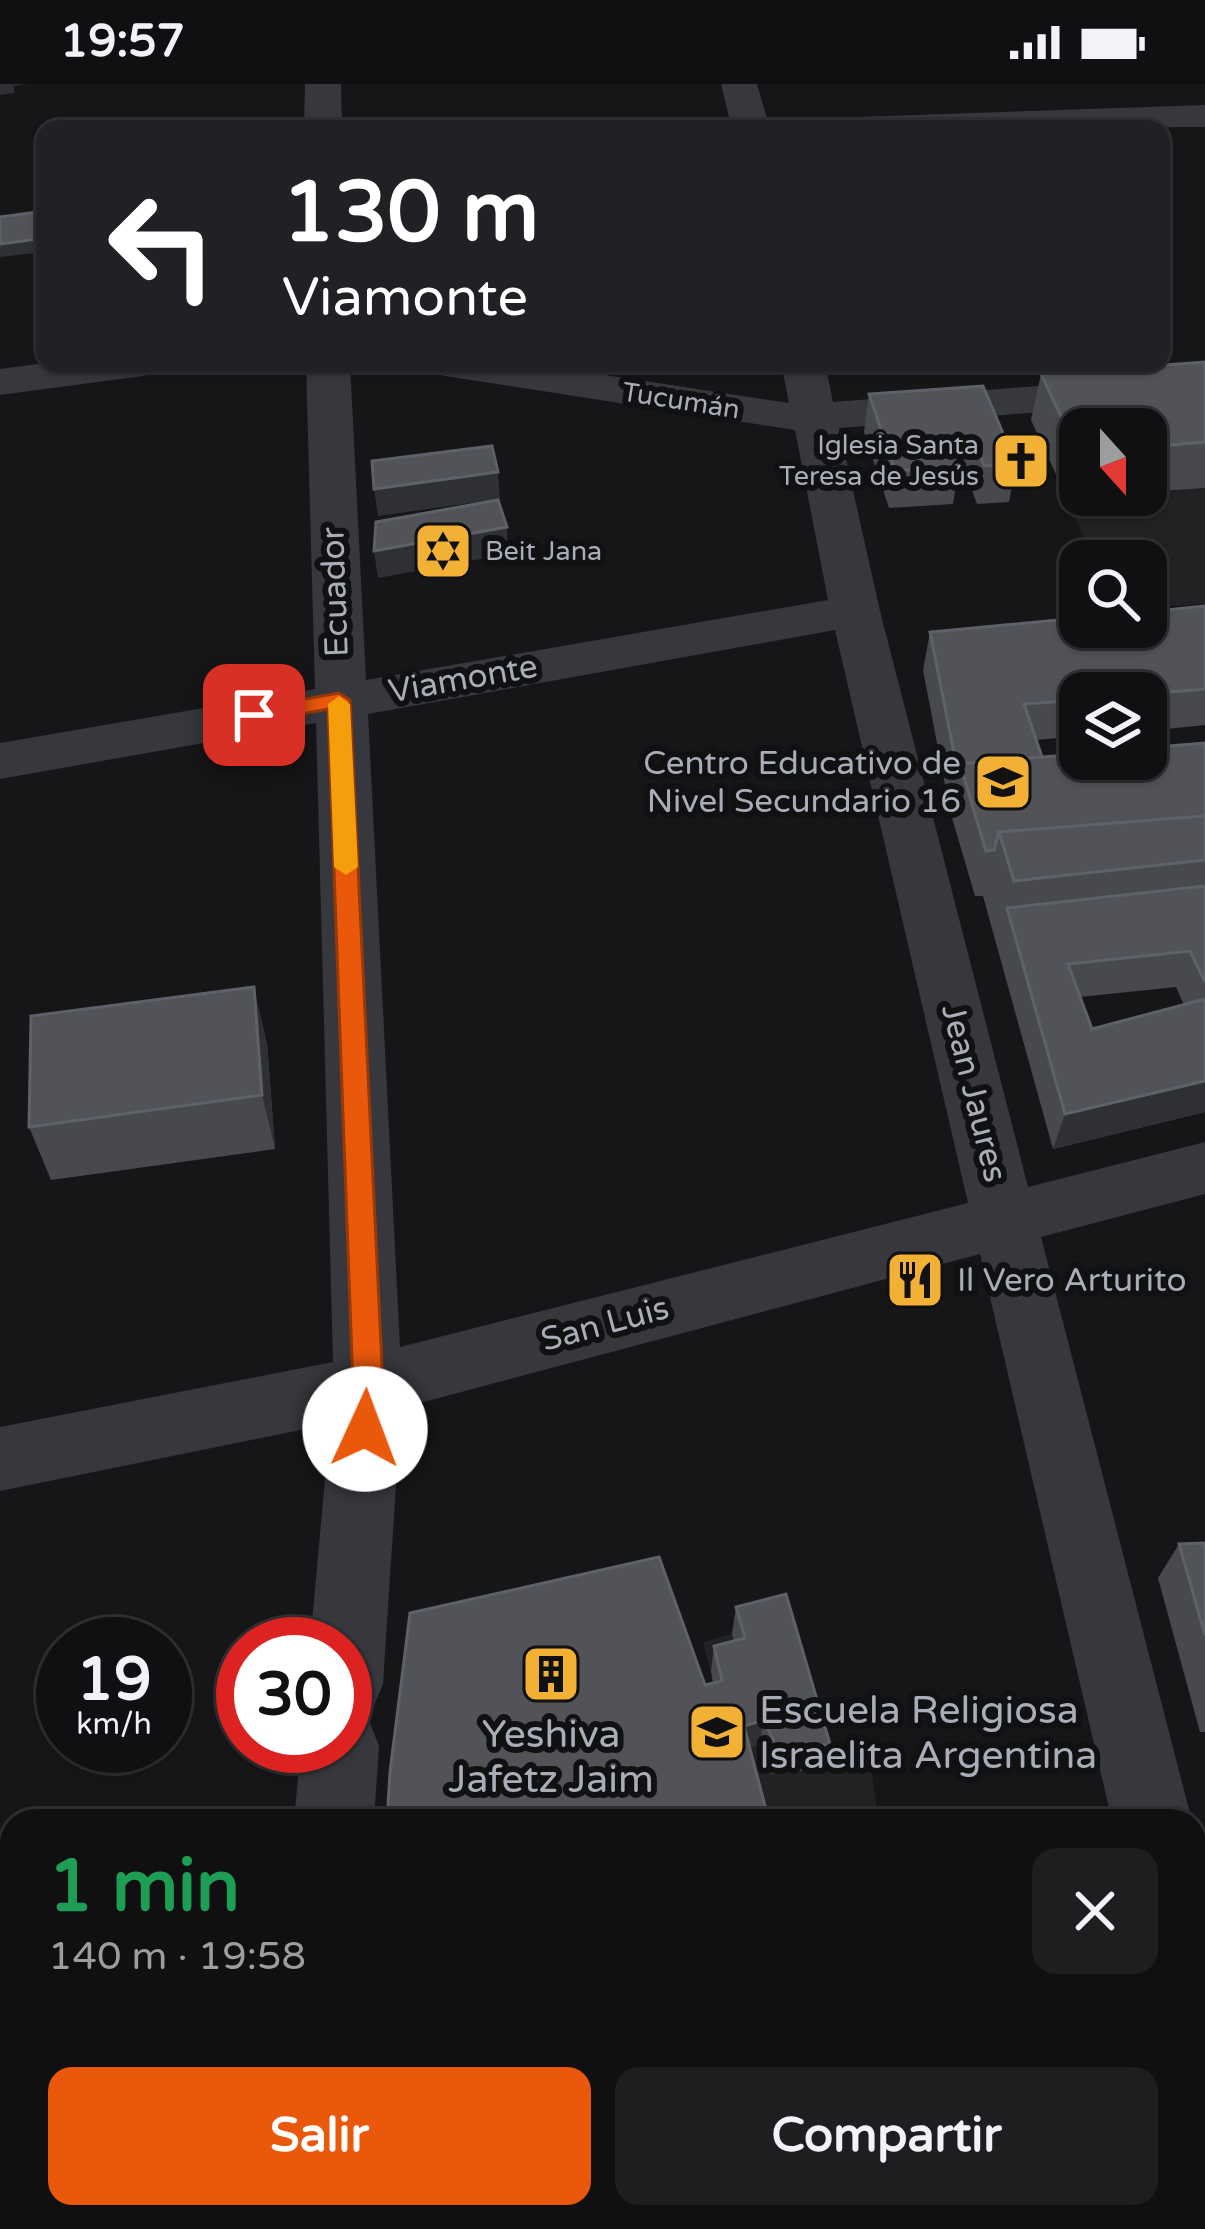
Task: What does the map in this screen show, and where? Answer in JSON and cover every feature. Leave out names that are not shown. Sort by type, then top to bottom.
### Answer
[{"type":"street","points":[[322,84],[323,120]]},
{"type":"street","points":[[739,84],[749,120]]},
{"type":"street","points":[[1089,120],[1205,116]]},
{"type":"street","points":[[0,382],[75,372]]},
{"type":"street","name":"Ecuador","points":[[328,372],[368,1386],[350,1617]]},
{"type":"street","name":"Tucumán","points":[[501,372],[774,416],[815,417],[1205,386]]},
{"type":"street","name":"Jean Jaures","points":[[805,372],[855,611],[1149,1809]]},
{"type":"street","name":"Viamonte","points":[[0,761],[855,611]]},
{"type":"street","name":"San Luis","points":[[0,1459],[368,1386],[1205,1168]]},
{"type":"street","points":[[335,1809],[338,1773]]},
{"type":"shaded area","points":[[1205,488],[1205,604],[1167,607],[1167,540],[1085,540],[1075,516],[1167,516],[1167,491]]},
{"type":"shaded area","name":"Escuela Religiosa Israelita Argentina","points":[[780,1621],[823,1767],[849,1766],[869,1755],[877,1809],[428,1809],[718,1704],[703,1642]]},
{"type":"building","points":[[36,212],[36,239],[0,244],[0,217]]},
{"type":"building","points":[[1205,362],[1205,442],[1167,445],[1167,408],[1059,408],[1059,412],[1041,374],[1068,372],[1170,372],[1170,365]]},
{"type":"building","points":[[983,386],[1016,464],[984,466],[973,436],[951,438],[959,467],[895,471],[869,394]]},
{"type":"building","points":[[492,446],[498,472],[374,489],[372,461]]},
{"type":"building","points":[[498,500],[507,527],[374,551],[376,522]]},
{"type":"building","points":[[1205,606],[1205,689],[1167,692],[1167,672],[1059,672],[1059,702],[1024,704],[1042,757],[960,764],[958,773],[930,632],[1059,620],[1059,648],[1167,648],[1167,610]]},
{"type":"building","points":[[1205,743],[1205,816],[999,832],[994,850],[986,851],[960,764],[1059,756],[1059,780],[1167,780],[1167,746]]},
{"type":"building","points":[[1205,816],[1205,860],[1014,881],[999,832]]},
{"type":"building","points":[[1205,886],[1205,982],[1190,951],[1068,964],[1092,1029],[1205,999],[1205,1081],[1065,1114],[1007,908]]},
{"type":"building","points":[[254,987],[262,1095],[29,1127],[31,1016]]},
{"type":"building","points":[[1205,1543],[1205,1635],[1179,1544]]},
{"type":"building","points":[[659,1557],[705,1685],[722,1681],[714,1646],[745,1638],[736,1607],[786,1594],[830,1744],[778,1751],[764,1720],[744,1726],[766,1809],[388,1809],[410,1613]]},
{"type":"slow traffic","points":[[339,704],[346,867]]},
{"type":"place","name":"Iglesia Santa Teresa de Jesús","points":[[1021,461]]},
{"type":"place","name":"Beit Jana","points":[[443,551]]},
{"type":"place","name":"Centro Educativo de Nivel Secundario 16","points":[[1003,782]]},
{"type":"place","name":"Il Vero Arturito","points":[[915,1280]]},
{"type":"place","name":"Yeshiva Jafetz Jaim","points":[[551,1674]]},
{"type":"place","name":"Escuela Religiosa Israelita Argentina","points":[[717,1732]]},
{"type":"route","points":[[254,715],[339,700],[368,1386],[365,1429]]}]
